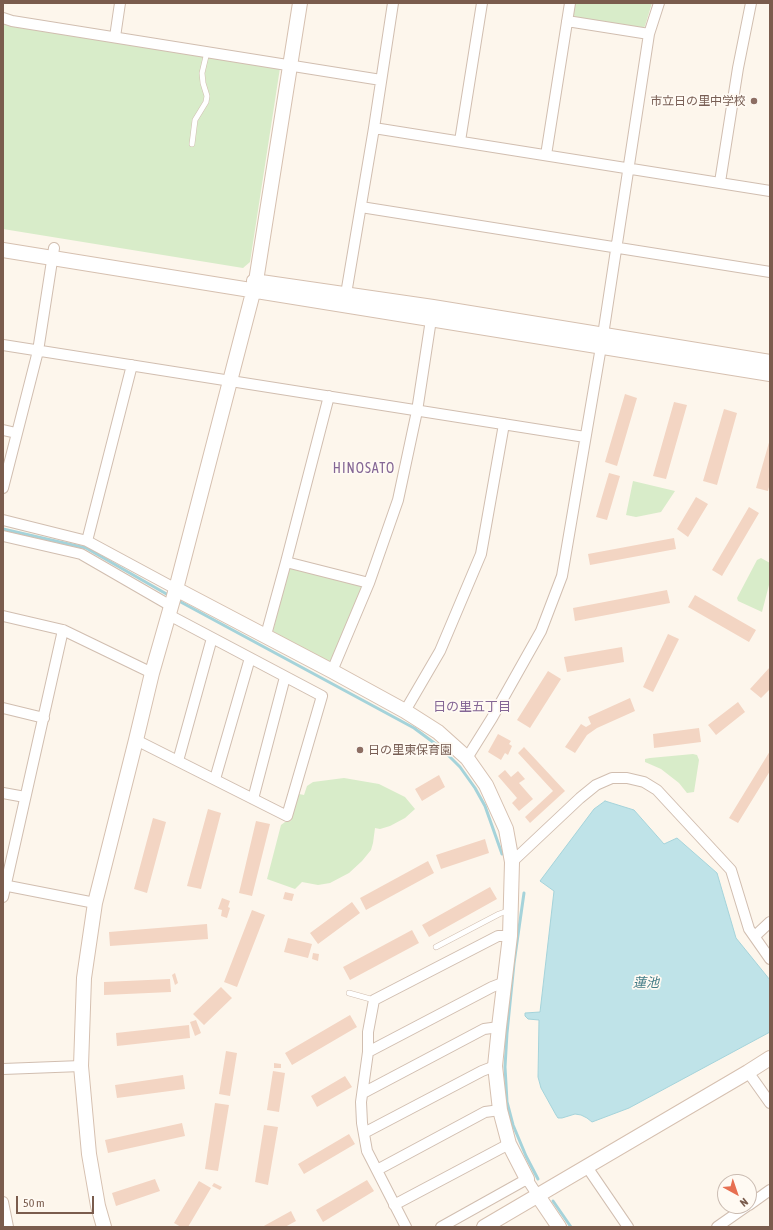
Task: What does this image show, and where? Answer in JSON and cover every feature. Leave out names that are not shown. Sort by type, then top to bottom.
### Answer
[{"type":"street","points":[[115,37],[120,3]]},
{"type":"street","points":[[104,1227],[98,1206],[89,1154],[81,1066],[84,978],[95,903],[152,673],[176,589],[255,285],[300,3]]},
{"type":"street","points":[[346,294],[393,3]]},
{"type":"street","points":[[460,141],[482,3]]},
{"type":"street","points":[[546,155],[570,3]]},
{"type":"street","points":[[467,758],[492,718],[541,631],[562,576],[602,341],[649,34],[659,3]]},
{"type":"street","points":[[720,182],[738,68],[752,3]]},
{"type":"street","points":[[3,18],[12,22],[381,80]]},
{"type":"street","points":[[567,21],[649,34]]},
{"type":"street","points":[[374,128],[770,190]]},
{"type":"street","points":[[361,207],[770,272]]},
{"type":"street","points":[[3,240],[54,253],[602,341],[770,374]]},
{"type":"street","points":[[3,250],[54,253]]},
{"type":"street","points":[[3,488],[38,351],[54,253]]},
{"type":"street","points":[[255,285],[346,294],[432,313]]},
{"type":"street","points":[[332,671],[369,583],[398,500],[417,411],[432,313]]},
{"type":"street","points":[[602,341],[770,362]]},
{"type":"street","points":[[3,345],[585,437]]},
{"type":"street","points":[[87,541],[132,365]]},
{"type":"street","points":[[266,635],[329,396]]},
{"type":"street","points":[[405,711],[440,651],[481,554],[504,424]]},
{"type":"street","points":[[3,430],[16,433]]},
{"type":"street","points":[[3,520],[87,541],[266,635],[405,711],[438,732],[467,758],[486,785],[506,829],[512,862],[510,936],[495,1066],[500,1110],[509,1144],[527,1179],[559,1227]]},
{"type":"street","points":[[3,536],[82,554],[212,638],[322,696],[287,816],[136,740]]},
{"type":"street","points":[[286,562],[369,583]]},
{"type":"street","points":[[3,616],[63,630],[152,673]]},
{"type":"street","points":[[3,897],[4,885],[44,718],[63,630]]},
{"type":"street","points":[[178,761],[212,638]]},
{"type":"street","points":[[214,779],[250,658]]},
{"type":"street","points":[[253,799],[285,677]]},
{"type":"street","points":[[3,708],[44,718]]},
{"type":"street","points":[[512,862],[580,798],[596,785],[612,778],[627,778],[644,782],[657,790],[731,870],[749,929],[770,959]]},
{"type":"street","points":[[3,793],[25,797]]},
{"type":"street","points":[[4,885],[95,903]]},
{"type":"street","points":[[754,936],[770,922]]},
{"type":"street","points":[[406,1227],[367,1151],[364,1133],[361,1102],[368,1052],[368,1032],[374,1000],[498,936],[510,936]]},
{"type":"street","points":[[368,1052],[492,987],[505,982]]},
{"type":"street","points":[[363,1093],[484,1029],[499,1027]]},
{"type":"street","points":[[484,1227],[770,1058]]},
{"type":"street","points":[[3,1069],[81,1066]]},
{"type":"street","points":[[364,1133],[482,1071],[495,1066]]},
{"type":"street","points":[[748,1072],[770,1104]]},
{"type":"street","points":[[377,1170],[485,1112],[500,1110]]},
{"type":"street","points":[[394,1205],[509,1144]]},
{"type":"street","points":[[586,1167],[628,1227]]},
{"type":"street","points":[[442,1227],[527,1179]]},
{"type":"street","points":[[757,1199],[770,1190]]},
{"type":"street","points":[[3,1202],[8,1227]]},
{"type":"street","points":[[717,1227],[735,1214]]},
{"type":"lane","points":[[192,144],[195,120],[206,102],[206,96],[202,83],[202,73],[207,52]]},
{"type":"lane","points":[[436,947],[499,914],[511,910]]},
{"type":"lane","points":[[349,993],[374,1000]]},
{"type":"green space","points":[[575,3],[652,3],[645,26],[642,30],[577,19],[573,15]]},
{"type":"green space","points":[[3,23],[8,26],[280,68],[250,262],[243,268],[3,229]]},
{"type":"green space","points":[[633,481],[675,491],[661,512],[636,517],[626,515]]},
{"type":"green space","points":[[761,558],[770,563],[770,581],[762,612],[738,601],[737,598],[757,560]]},
{"type":"green space","points":[[292,566],[359,583],[362,588],[333,660],[328,663],[277,635],[273,631],[289,570]]},
{"type":"green space","points":[[693,754],[697,755],[699,760],[694,792],[687,793],[679,783],[661,769],[645,762],[645,759],[650,758]]},
{"type":"green space","points":[[344,778],[379,784],[405,797],[415,809],[405,818],[390,826],[380,829],[375,828],[371,850],[362,861],[349,873],[330,883],[318,885],[302,882],[295,889],[267,879],[281,825],[285,822],[291,821],[299,794],[304,795],[307,786],[313,782]]},
{"type":"water","name":"蓮池","points":[[605,801],[634,810],[664,844],[677,838],[717,873],[736,938],[770,980],[770,1032],[629,1108],[592,1122],[581,1115],[575,1114],[558,1118],[556,1115],[541,1088],[538,1077],[539,1020],[528,1019],[525,1016],[525,1013],[540,1012],[554,891],[540,881],[594,809]]},
{"type":"building","points":[[625,394],[637,398],[617,466],[605,462]]},
{"type":"building","points":[[674,402],[687,405],[666,479],[653,476]]},
{"type":"building","points":[[724,409],[737,413],[717,485],[703,481]]},
{"type":"building","points":[[770,439],[770,483],[768,491],[756,488]]},
{"type":"building","points":[[609,473],[620,476],[607,520],[596,517]]},
{"type":"building","points":[[696,497],[708,504],[688,537],[677,529]]},
{"type":"building","points":[[749,507],[759,513],[722,576],[712,570]]},
{"type":"building","points":[[674,538],[676,549],[590,565],[588,554]]},
{"type":"building","points":[[667,590],[670,603],[575,621],[573,608]]},
{"type":"building","points":[[695,595],[756,630],[749,642],[688,607]]},
{"type":"building","points":[[668,634],[679,639],[653,692],[643,687]]},
{"type":"building","points":[[622,647],[624,662],[567,672],[564,657]]},
{"type":"building","points":[[770,667],[770,689],[761,698],[750,689]]},
{"type":"building","points":[[548,671],[561,679],[530,728],[517,720]]},
{"type":"building","points":[[630,698],[635,711],[597,728],[587,735],[575,753],[565,747],[581,724],[586,727],[591,724],[588,717]]},
{"type":"building","points":[[738,702],[745,712],[716,735],[708,725]]},
{"type":"building","points":[[699,728],[701,742],[654,748],[653,734]]},
{"type":"building","points":[[498,734],[511,741],[509,744],[512,746],[508,755],[505,753],[501,760],[488,752]]},
{"type":"building","points":[[524,747],[565,791],[530,823],[525,817],[553,791],[518,753]]},
{"type":"building","points":[[770,751],[770,771],[738,823],[729,818]]},
{"type":"building","points":[[505,770],[511,777],[518,771],[525,779],[519,783],[533,799],[519,811],[512,803],[517,798],[498,776]]},
{"type":"building","points":[[439,775],[445,787],[422,801],[415,789]]},
{"type":"building","points":[[208,809],[221,813],[201,889],[187,886]]},
{"type":"building","points":[[153,818],[166,822],[147,893],[134,889]]},
{"type":"building","points":[[256,821],[270,824],[252,896],[239,893]]},
{"type":"building","points":[[485,839],[489,853],[441,869],[436,855]]},
{"type":"building","points":[[428,861],[434,873],[366,910],[360,898]]},
{"type":"building","points":[[490,887],[497,899],[429,937],[422,925]]},
{"type":"building","points":[[285,892],[294,894],[292,901],[283,899]]},
{"type":"building","points":[[222,898],[230,901],[228,907],[230,908],[227,918],[221,916],[222,910],[218,909]]},
{"type":"building","points":[[352,902],[360,913],[318,944],[310,933]]},
{"type":"building","points":[[252,910],[265,915],[237,987],[224,982]]},
{"type":"building","points":[[207,924],[208,939],[110,946],[109,932]]},
{"type":"building","points":[[412,930],[419,943],[350,980],[343,967]]},
{"type":"building","points":[[288,938],[312,944],[308,958],[284,952]]},
{"type":"building","points":[[313,953],[319,954],[318,961],[312,959]]},
{"type":"building","points":[[175,973],[178,983],[175,985],[172,975]]},
{"type":"building","points":[[170,979],[171,992],[104,995],[104,982]]},
{"type":"building","points":[[221,987],[232,998],[204,1025],[193,1014]]},
{"type":"building","points":[[350,1015],[357,1027],[292,1065],[285,1053]]},
{"type":"building","points":[[196,1020],[201,1033],[195,1036],[190,1022]]},
{"type":"building","points":[[189,1025],[190,1038],[117,1046],[116,1033]]},
{"type":"building","points":[[226,1051],[237,1053],[230,1096],[219,1094]]},
{"type":"building","points":[[274,1063],[281,1064],[281,1068],[274,1068]]},
{"type":"building","points":[[273,1071],[285,1073],[279,1112],[267,1110]]},
{"type":"building","points":[[183,1075],[185,1089],[117,1098],[115,1085]]},
{"type":"building","points":[[345,1076],[352,1087],[317,1107],[311,1096]]},
{"type":"building","points":[[215,1103],[229,1105],[218,1171],[205,1169]]},
{"type":"building","points":[[182,1123],[185,1136],[108,1153],[105,1140]]},
{"type":"building","points":[[264,1125],[278,1127],[268,1185],[255,1182]]},
{"type":"building","points":[[349,1134],[355,1144],[304,1174],[298,1164]]},
{"type":"building","points":[[155,1179],[160,1191],[116,1206],[112,1193]]},
{"type":"building","points":[[367,1180],[374,1191],[323,1222],[316,1210]]},
{"type":"building","points":[[199,1181],[211,1188],[188,1227],[181,1227],[174,1223]]},
{"type":"building","points":[[214,1183],[222,1187],[220,1190],[212,1186]]},
{"type":"building","points":[[291,1211],[296,1221],[285,1227],[262,1227]]},
{"type":"waterway","points":[[3,529],[86,548],[170,596]]},
{"type":"waterway","points":[[177,600],[414,728],[441,748],[460,767],[475,788],[485,806],[502,854]]},
{"type":"waterway","points":[[524,893],[514,963],[505,1067],[507,1102],[513,1125],[526,1156],[538,1179]]},
{"type":"waterway","points":[[553,1201],[571,1227]]},
{"type":"place","name":"市立日の里中学校","points":[[754,101]]},
{"type":"place","name":"日の里東保育園","points":[[360,750]]},
{"type":"district","name":"HINOSATO","points":[[364,469]]},
{"type":"district","name":"日の里五丁目","points":[[472,707]]}]
